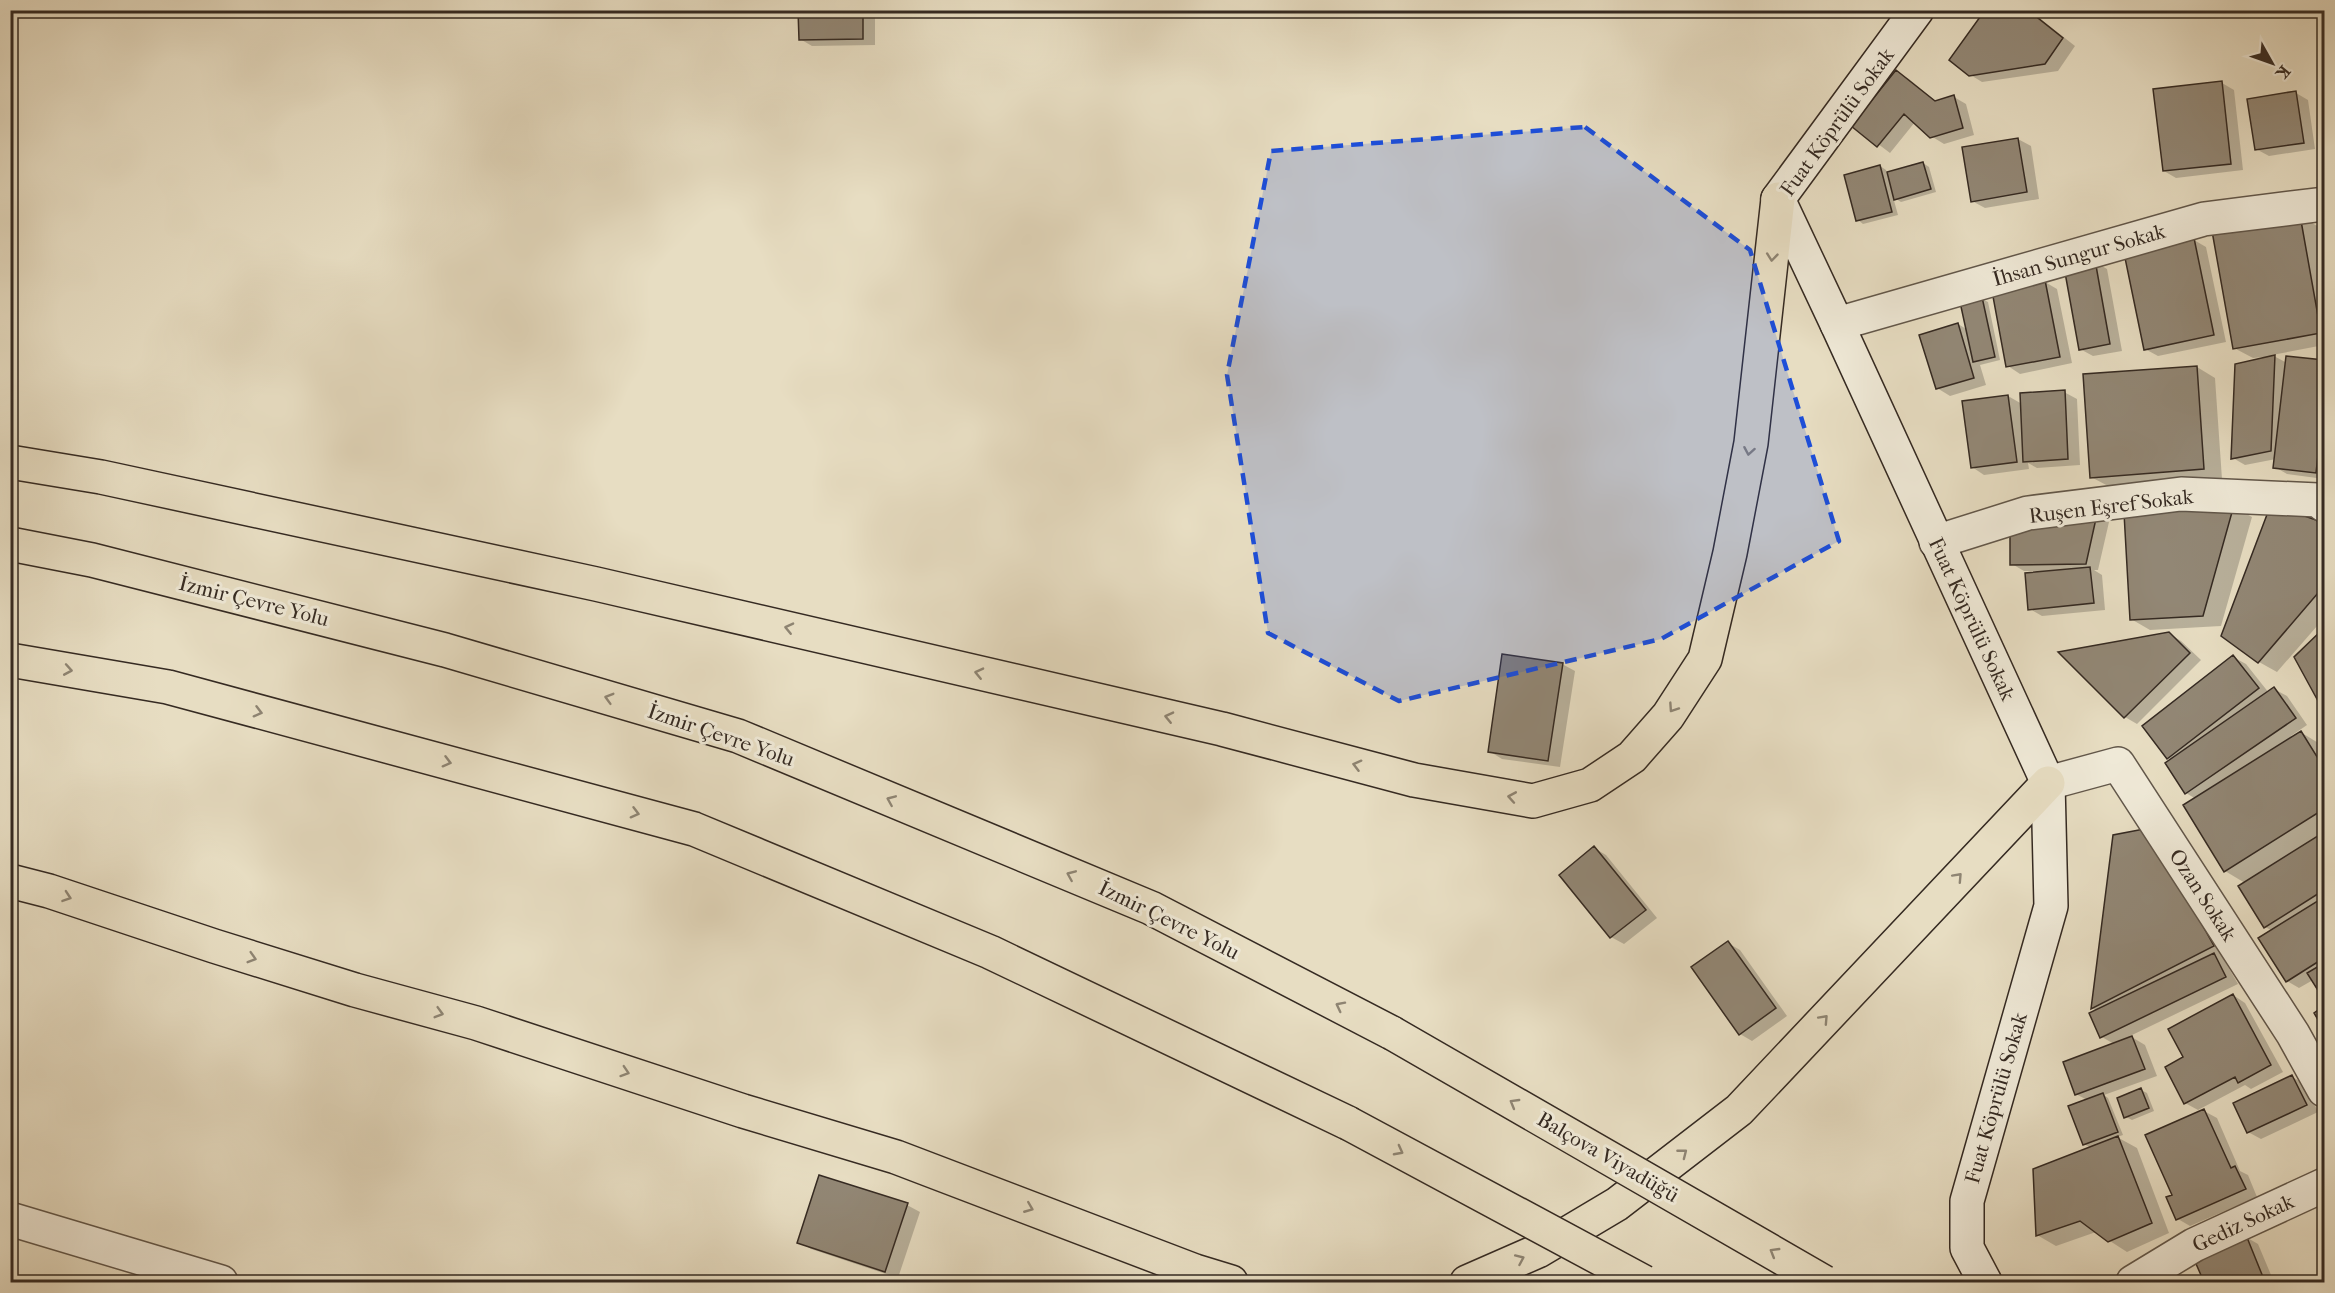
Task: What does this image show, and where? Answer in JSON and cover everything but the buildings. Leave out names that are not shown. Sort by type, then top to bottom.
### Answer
[{"type":"highway","points":[[10,462],[101,477],[596,584],[1222,729],[1414,780],[1533,801],[1590,785],[1632,757],[1668,716],[1705,659],[1730,553],[1751,443],[1778,199]]},
{"type":"highway","name":"İzmir Çevre Yolu","points":[[10,544],[92,560],[445,650],[738,736],[1151,908],[1392,1033]]},
{"type":"highway","points":[[10,660],[168,687],[694,829],[990,952],[1348,1123],[1644,1282]]},
{"type":"highway","points":[[1467,1282],[1538,1251],[1617,1204],[1739,1110],[2048,783]]},
{"type":"highway","points":[[10,881],[49,891],[334,983],[476,1023],[743,1111],[896,1157],[1184,1267],[1231,1282]]},
{"type":"highway","name":"Balçova Viyadüğü","points":[[1392,1033],[1824,1282]]},
{"type":"street","name":"Fuat Köprülü Sokak","points":[[1917,10],[1778,199],[1838,324],[2048,783],[2051,906],[1966,1201],[1967,1248],[1985,1282]]},
{"type":"street","name":"İhsan Sungur Sokak","points":[[1838,324],[2204,219],[2325,204]]},
{"type":"street","name":"Ruşen Eşref Sokak","points":[[1936,542],[2028,513],[2181,494],[2318,500],[2325,505]]},
{"type":"street","name":"Ozan Sokak","points":[[2048,783],[2118,764],[2293,1034],[2325,1090]]},
{"type":"street","name":"Gediz Sokak","points":[[2133,1282],[2194,1245],[2325,1185]]},
{"type":"street","points":[[10,1219],[222,1282]]},
{"type":"highlighted area","points":[[1585,127],[1750,250],[1839,541],[1661,639],[1399,701],[1268,633],[1227,375],[1271,151]]}]
